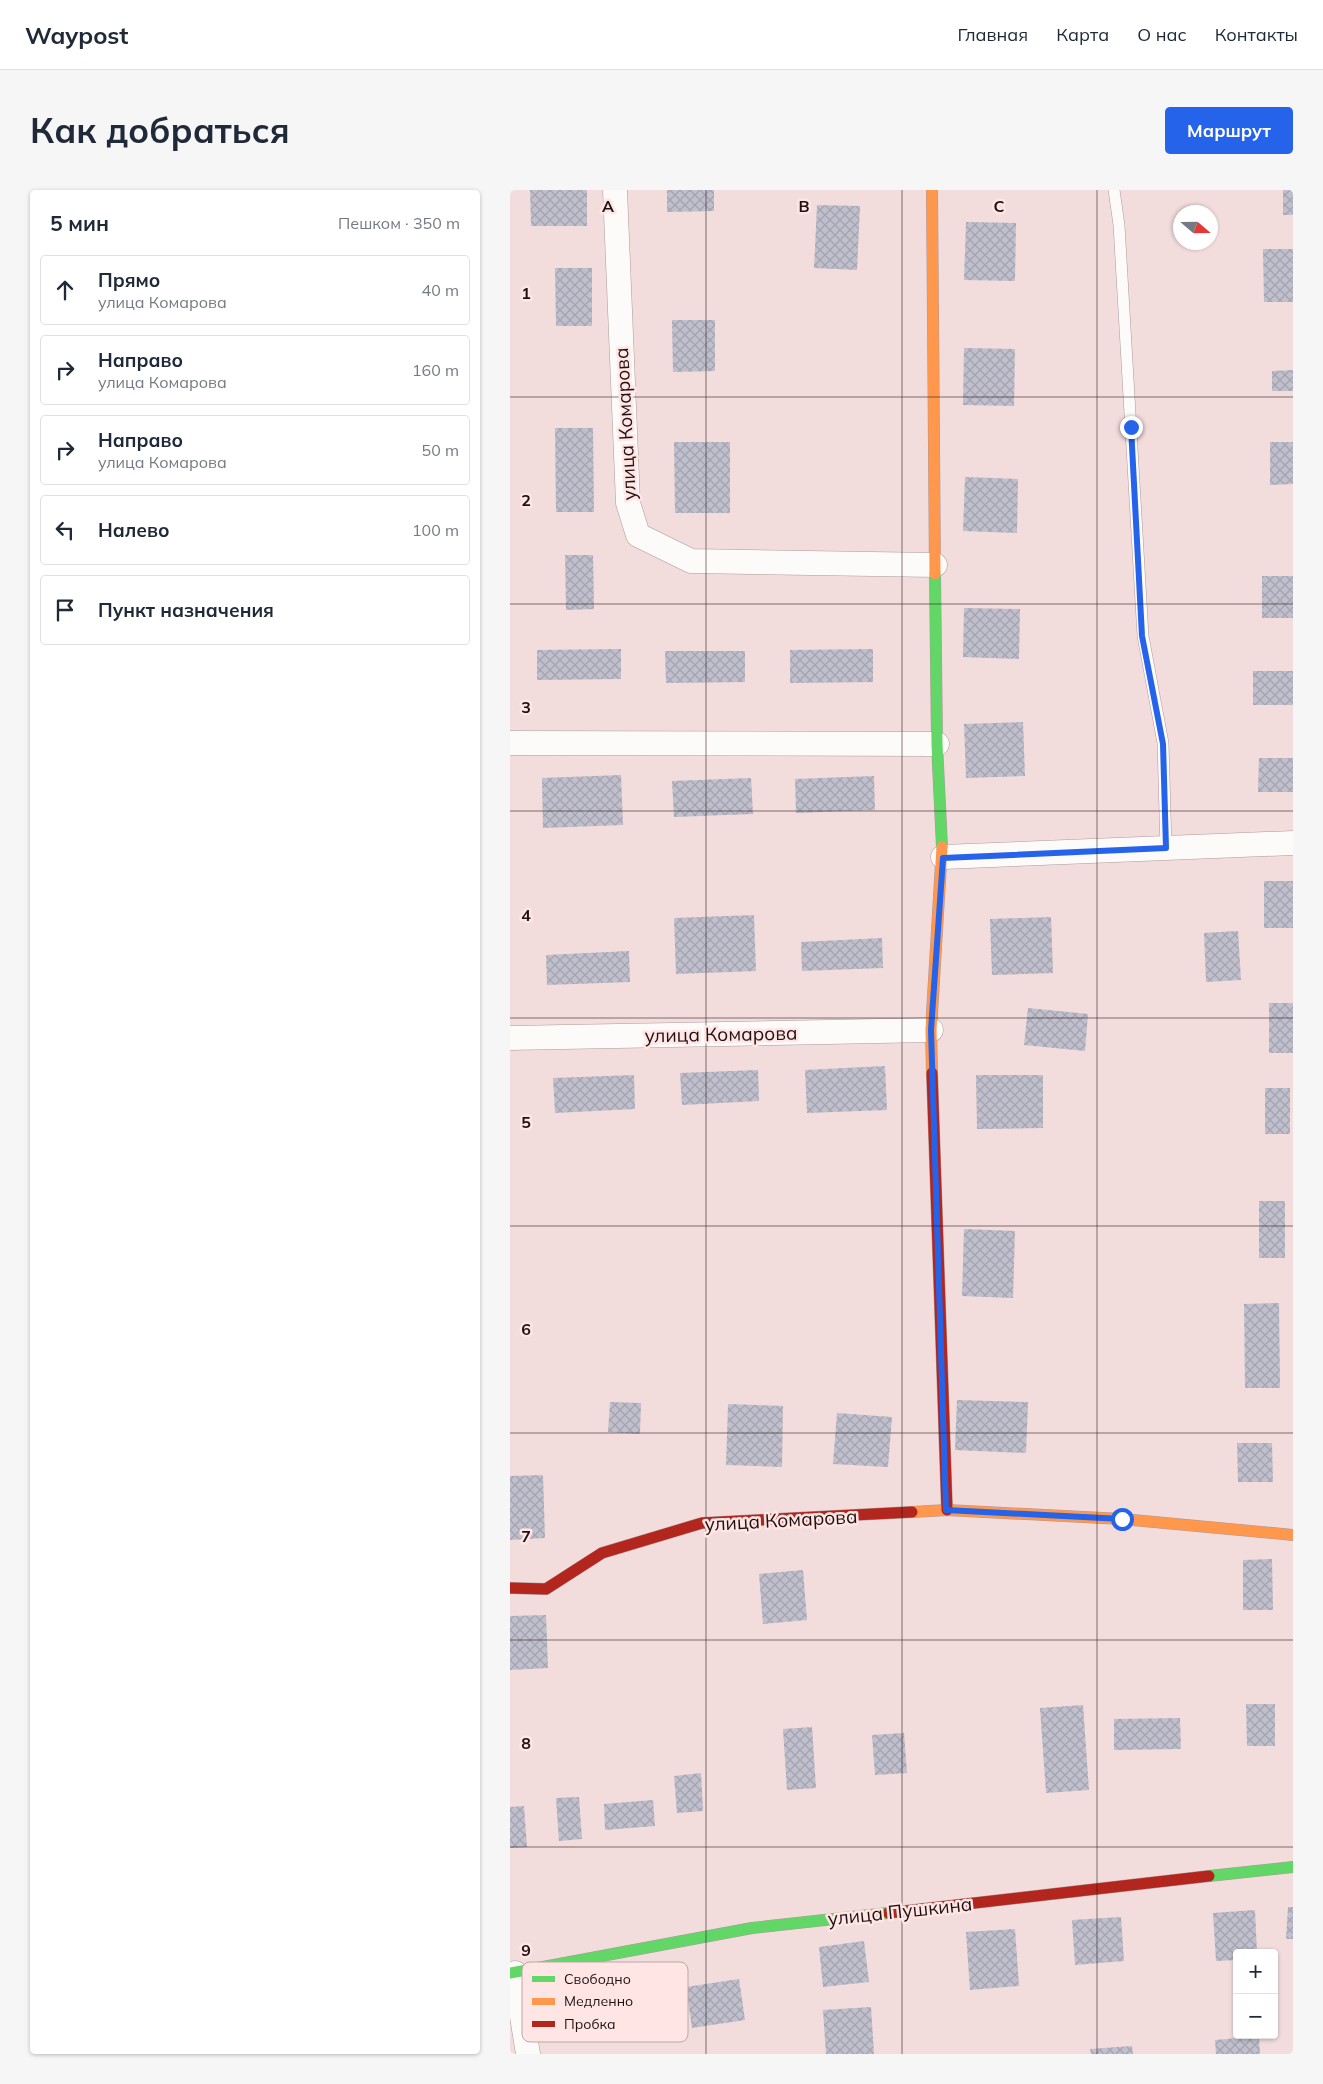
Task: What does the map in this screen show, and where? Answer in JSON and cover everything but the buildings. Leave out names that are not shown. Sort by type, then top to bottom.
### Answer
[{"type":"street","name":"улица Комарова","points":[[615,190],[628,503],[638,535],[691,561],[934,566]]},
{"type":"street","points":[[932,190],[934,566],[937,744],[943,858],[931,1030],[946,1510]]},
{"type":"street","points":[[510,743],[937,744]]},
{"type":"street","points":[[943,858],[1293,843]]},
{"type":"street","name":"улица Комарова","points":[[510,1038],[931,1030]]},
{"type":"street","name":"улица Комарова","points":[[510,1588],[546,1589],[602,1553],[702,1523],[946,1510],[1122,1519],[1293,1535]]},
{"type":"street","name":"улица Пушкина","points":[[571,1962],[752,1928],[1293,1867]]},
{"type":"street","points":[[513,1973],[522,2022]]},
{"type":"lane","points":[[1114,190],[1120,235],[1142,636],[1163,744],[1166,848]]},
{"type":"traffic: fast","points":[[935,574],[937,744],[942,847]]},
{"type":"traffic: fast","points":[[1209,1876],[1293,1867]]},
{"type":"traffic: fast","points":[[569,1962],[752,1928],[888,1913]]},
{"type":"traffic: fast","points":[[510,1973],[522,1971]]},
{"type":"traffic: slow","points":[[932,190],[935,574]]},
{"type":"traffic: slow","points":[[932,1073],[931,1030],[942,847]]},
{"type":"traffic: slow","points":[[912,1512],[947,1510],[1122,1519],[1293,1535]]},
{"type":"traffic: jam","points":[[932,1073],[947,1510]]},
{"type":"traffic: jam","points":[[510,1588],[546,1589],[602,1553],[702,1523],[912,1512]]},
{"type":"traffic: jam","points":[[888,1913],[1209,1876]]},
{"type":"route","points":[[1122,1519],[946,1510],[931,1030],[943,858],[1166,848],[1163,744],[1142,636],[1131,427]]}]
